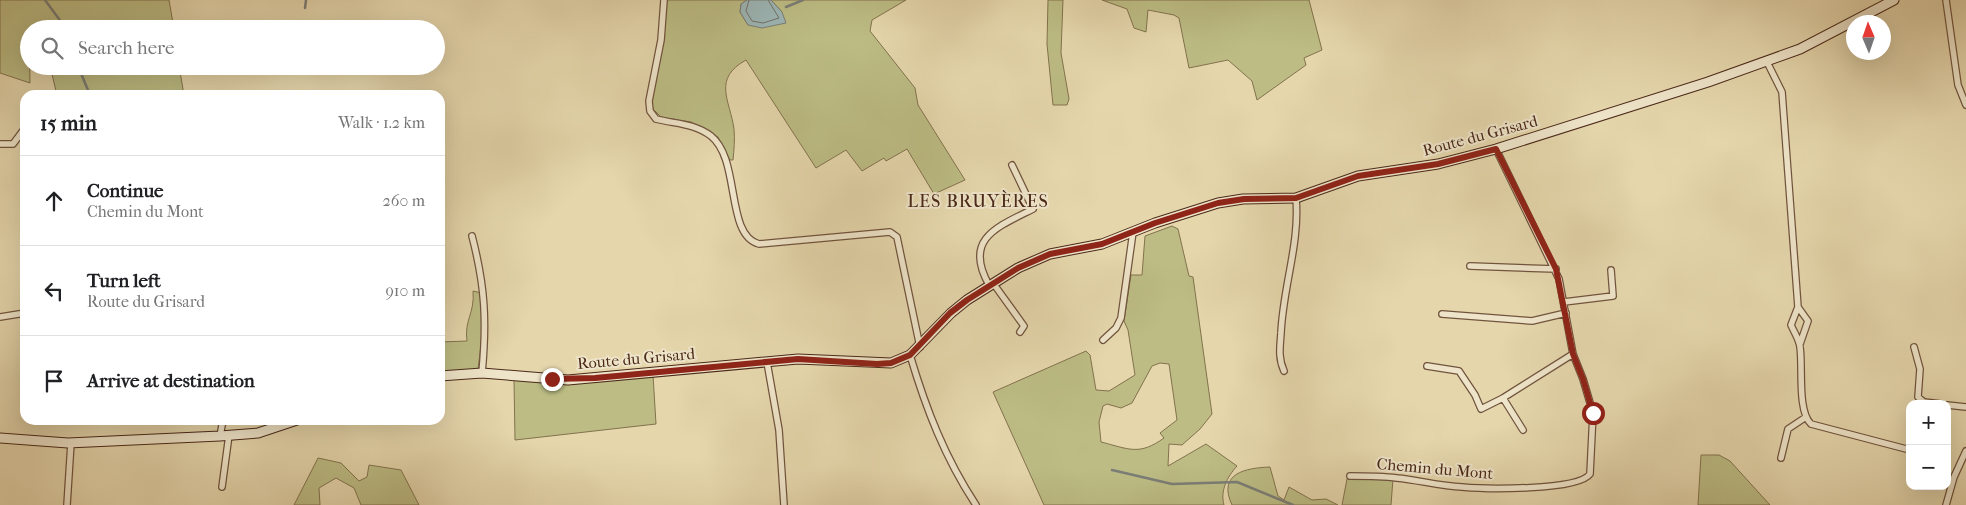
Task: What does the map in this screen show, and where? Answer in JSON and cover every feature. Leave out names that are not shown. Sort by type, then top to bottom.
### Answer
[{"type":"street","points":[[664,0],[661,40],[649,101],[653,115],[656,119],[682,123],[704,132],[722,148],[728,166],[741,229],[752,242],[760,244],[890,232],[897,237],[920,347]]},
{"type":"street","name":"Route du Grisard","points":[[445,376],[482,373],[568,380],[812,359],[877,364],[891,363],[910,355],[920,347],[958,306],[991,284],[1050,254],[1102,244],[1174,217],[1230,200],[1296,198],[1358,176],[1438,164],[1496,149],[1768,62],[1818,42],[1894,0]]},
{"type":"street","points":[[1946,0],[1958,85],[1966,105]]},
{"type":"street","points":[[1768,62],[1782,92],[1798,307],[1791,325],[1800,344]]},
{"type":"street","points":[[0,144],[13,144],[20,135]]},
{"type":"street","name":"Chemin du Mont","points":[[1350,476],[1398,478],[1462,487],[1490,488],[1548,486],[1582,480],[1590,474],[1593,413],[1573,354],[1556,269],[1496,149]]},
{"type":"street","points":[[1012,165],[1033,209],[995,229],[985,239],[980,260],[991,284],[1024,326],[1020,332]]},
{"type":"street","points":[[1284,371],[1279,360],[1282,306],[1295,242],[1298,217],[1296,198]]},
{"type":"street","points":[[1103,340],[1116,328],[1122,318],[1132,232]]},
{"type":"street","points":[[472,236],[482,275],[486,311],[482,373]]},
{"type":"street","points":[[1470,266],[1556,269]]},
{"type":"street","points":[[1564,302],[1613,296],[1611,270]]},
{"type":"street","points":[[1798,307],[1808,321],[1800,344],[1803,402],[1806,417],[1811,424],[1906,449]]},
{"type":"street","points":[[1442,314],[1532,321],[1566,312]]},
{"type":"street","points":[[0,317],[20,314]]},
{"type":"street","points":[[1914,347],[1920,370],[1918,397],[1922,400]]},
{"type":"street","points":[[1427,366],[1459,372],[1475,395],[1481,410],[1573,354]]},
{"type":"street","points":[[910,355],[926,411],[957,476],[976,505]]},
{"type":"street","points":[[767,362],[779,430],[784,505]]},
{"type":"street","points":[[1503,398],[1523,430]]},
{"type":"street","points":[[1951,405],[1966,407]]},
{"type":"street","points":[[1781,458],[1788,429],[1806,417]]},
{"type":"street","points":[[222,487],[225,436],[224,425]]},
{"type":"street","points":[[0,438],[71,443],[225,436],[270,430],[284,425]]},
{"type":"street","points":[[67,505],[71,443]]},
{"type":"street","points":[[1946,505],[1954,477],[1966,451]]},
{"type":"green space","points":[[0,0],[169,0],[172,20],[20,20],[20,75],[30,75],[30,83],[0,73]]},
{"type":"green space","points":[[667,0],[747,0],[741,4],[740,12],[748,25],[782,12],[771,0],[906,0],[872,20],[870,31],[915,88],[918,105],[965,180],[934,194],[907,149],[886,161],[884,158],[862,171],[846,150],[816,168],[746,60],[729,75],[726,83],[727,99],[734,133],[733,160],[730,160],[718,137],[691,122],[661,117],[653,109],[651,101],[662,43]]},
{"type":"green space","points":[[1048,0],[1063,0],[1061,53],[1069,99],[1067,105],[1053,105],[1047,44]]},
{"type":"green space","points":[[1102,0],[1309,0],[1322,50],[1304,58],[1306,65],[1257,100],[1252,81],[1228,60],[1189,68],[1179,18],[1174,15],[1148,10],[1146,32],[1134,28],[1127,9]]},
{"type":"green space","points":[[52,75],[181,75],[183,90],[56,90]]},
{"type":"green space","points":[[1172,226],[1178,229],[1189,276],[1193,277],[1212,414],[1200,429],[1182,445],[1169,444],[1168,466],[1206,444],[1237,466],[1225,484],[1224,505],[1044,505],[993,392],[1086,351],[1090,355],[1096,390],[1109,391],[1135,375],[1128,330],[1124,321],[1131,275],[1142,275],[1145,236]],"holes":[[[1160,363],[1169,364],[1177,420],[1160,433],[1164,438],[1155,444],[1140,449],[1127,449],[1101,442],[1099,422],[1103,406],[1107,404],[1121,408],[1132,403],[1152,366]]]},
{"type":"green space","points":[[473,291],[482,293],[482,337],[478,369],[445,372],[445,342],[467,341],[467,327]]},
{"type":"green space","points":[[653,375],[656,424],[515,440],[514,380],[569,384]]},
{"type":"green space","points":[[1701,455],[1719,455],[1730,461],[1770,505],[1698,505]]},
{"type":"green space","points":[[318,458],[341,463],[359,481],[367,477],[369,465],[401,470],[419,505],[361,505],[354,488],[336,478],[319,488],[320,505],[294,505]]},
{"type":"green space","points":[[1270,467],[1278,496],[1284,500],[1289,487],[1312,500],[1326,499],[1338,505],[1232,505],[1228,494],[1228,486],[1236,474],[1252,469]]},
{"type":"green space","points":[[1347,479],[1393,479],[1391,505],[1342,505]]},
{"type":"water","points":[[747,0],[771,0],[782,12],[786,23],[762,28],[748,25],[740,12],[741,4]]},
{"type":"waterway","points":[[45,0],[59,20]]},
{"type":"waterway","points":[[305,8],[306,0]]},
{"type":"waterway","points":[[786,7],[803,0]]},
{"type":"waterway","points":[[82,75],[88,90]]},
{"type":"waterway","points":[[1112,470],[1172,484],[1237,482],[1293,505]]},
{"type":"district","name":"LES BRUYÈRES","points":[[978,201]]},
{"type":"route","points":[[552,379],[595,378],[798,359],[864,364],[891,363],[910,355],[920,347],[958,306],[1018,268],[1050,254],[1102,244],[1155,223],[1230,200],[1296,198],[1358,176],[1438,164],[1496,149],[1560,279],[1573,354],[1593,413]]}]
